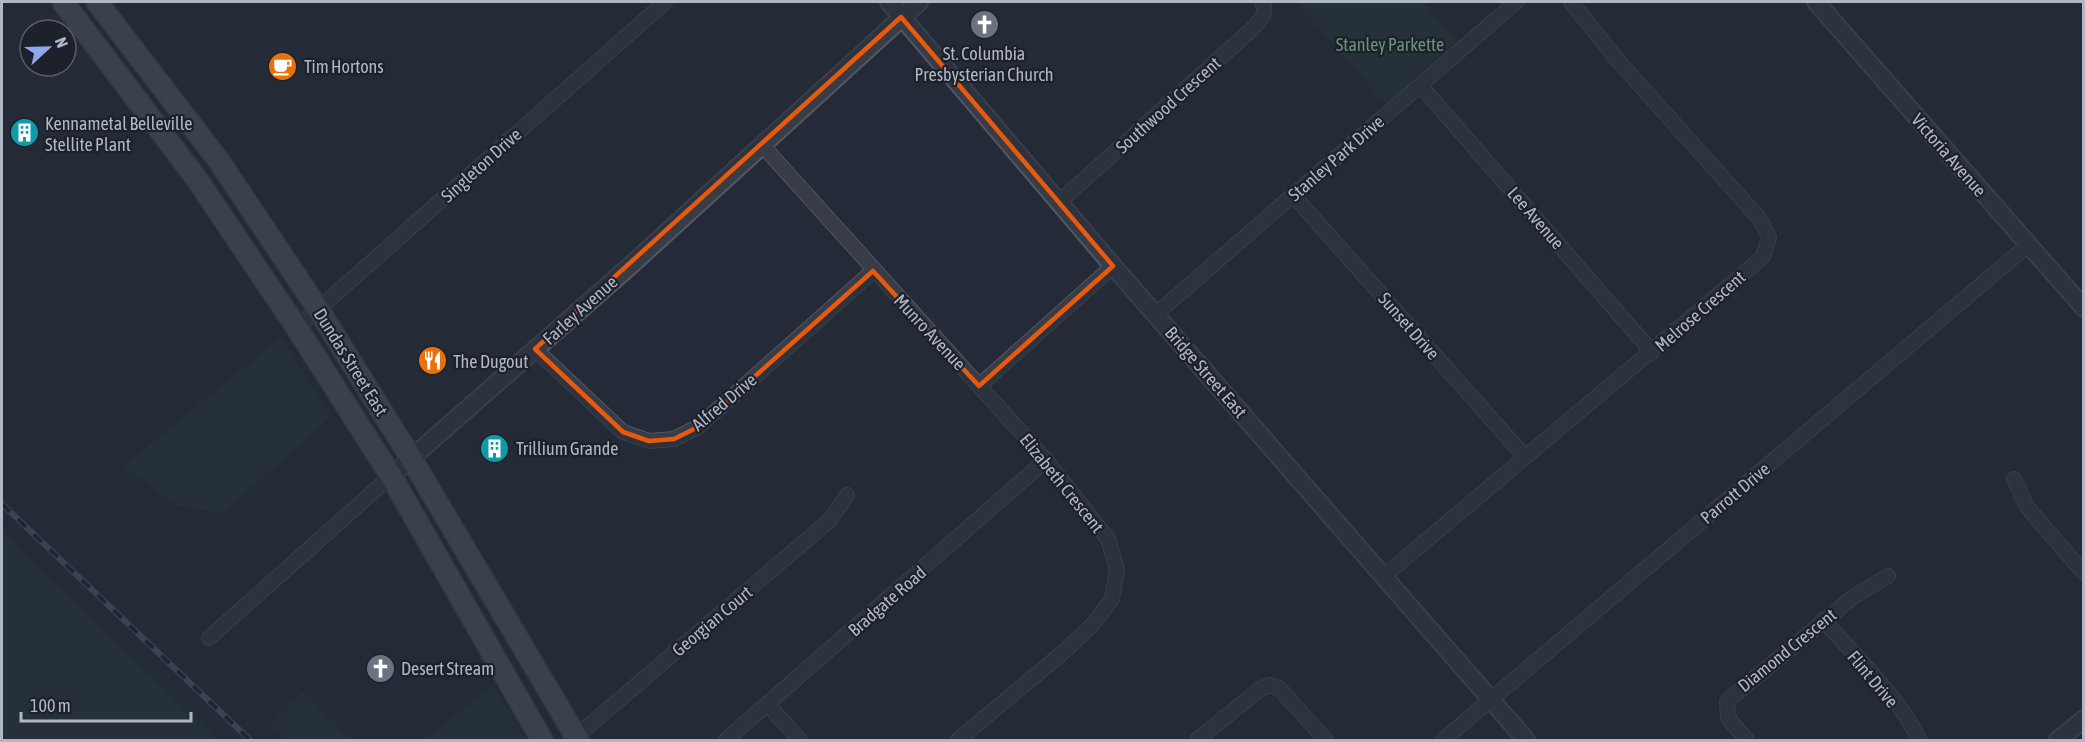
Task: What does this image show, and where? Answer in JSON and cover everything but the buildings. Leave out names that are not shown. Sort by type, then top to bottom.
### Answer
[{"type":"main road","name":"Dundas Street East","points":[[63,2],[196,178],[297,328],[391,476],[542,741]]},
{"type":"main road","name":"Dundas Street East","points":[[97,2],[219,161],[318,309],[453,528],[575,739]]},
{"type":"main road","points":[[430,543],[453,528]]},
{"type":"street","name":"Singleton Drive","points":[[297,328],[665,2]]},
{"type":"street","name":"Bridge Street East","points":[[889,2],[1113,266],[1526,741]]},
{"type":"street","name":"Farley Avenue","points":[[209,638],[226,626],[358,503],[536,349],[919,2]]},
{"type":"street","name":"Southwood Crescent","points":[[1059,202],[1250,31],[1263,18],[1265,6],[1262,2]]},
{"type":"street","name":"Stanley Park Drive","points":[[1156,314],[1516,2]]},
{"type":"street","name":"Melrose Crescent","points":[[1384,576],[1763,256],[1769,237],[1759,218],[1620,63],[1571,2]]},
{"type":"street","name":"Victoria Avenue","points":[[1816,2],[2083,307]]},
{"type":"street","name":"Lee Avenue","points":[[1420,85],[1652,352]]},
{"type":"street","name":"Munro Avenue","points":[[762,144],[873,271],[979,386],[1113,266]]},
{"type":"street","name":"Sunset Drive","points":[[1293,195],[1525,457]]},
{"type":"street","name":"Parrott Drive","points":[[1443,741],[2028,245]]},
{"type":"street","name":"Alfred Drive","points":[[536,349],[623,432],[649,441],[674,440],[698,427],[873,271]]},
{"type":"street","name":"Elizabeth Crescent","points":[[958,741],[1067,649],[1093,624],[1112,599],[1117,569],[1108,539],[1046,460],[979,386]]},
{"type":"street","name":"Bradgate Road","points":[[726,741],[1046,460]]},
{"type":"street","points":[[2014,479],[2027,507],[2084,573]]},
{"type":"street","name":"Georgian Court","points":[[575,739],[830,520],[847,495]]},
{"type":"street","name":"Diamond Crescent","points":[[1747,741],[1728,718],[1726,701],[1823,620],[1862,591],[1888,576]]},
{"type":"street","name":"Flint Drive","points":[[1823,620],[1878,683],[1914,730],[1919,741]]},
{"type":"street","points":[[1197,741],[1260,689],[1269,685],[1279,688],[1326,741]]},
{"type":"street","points":[[768,705],[800,741]]},
{"type":"street","points":[[2058,741],[2084,719]]},
{"type":"highlighted area","points":[[901,17],[1113,266],[979,386],[873,271],[698,427],[674,439],[649,441],[623,432],[535,349]]},
{"type":"green space","name":"Stanley Parkette","points":[[1295,2],[1423,2],[1457,40],[1386,104]]},
{"type":"green space","points":[[281,337],[331,417],[222,514],[176,505],[124,466]]},
{"type":"green space","points":[[2,524],[20,549],[217,740],[2,740]]},
{"type":"green space","points":[[493,686],[527,740],[424,740]]},
{"type":"green space","points":[[303,691],[351,740],[287,740],[271,725]]},
{"type":"railway","points":[[2,504],[250,740]]},
{"type":"place","name":"St. Columbia Presbysterian Church","points":[[984,24]]},
{"type":"place","name":"Tim Hortons","points":[[283,66]]},
{"type":"place","name":"Kennametal Belleville Stellite Plant","points":[[24,133]]},
{"type":"place","name":"The Dugout","points":[[432,361]]},
{"type":"place","name":"Trillium Grande","points":[[495,448]]},
{"type":"place","name":"Desert Stream","points":[[380,668]]}]
